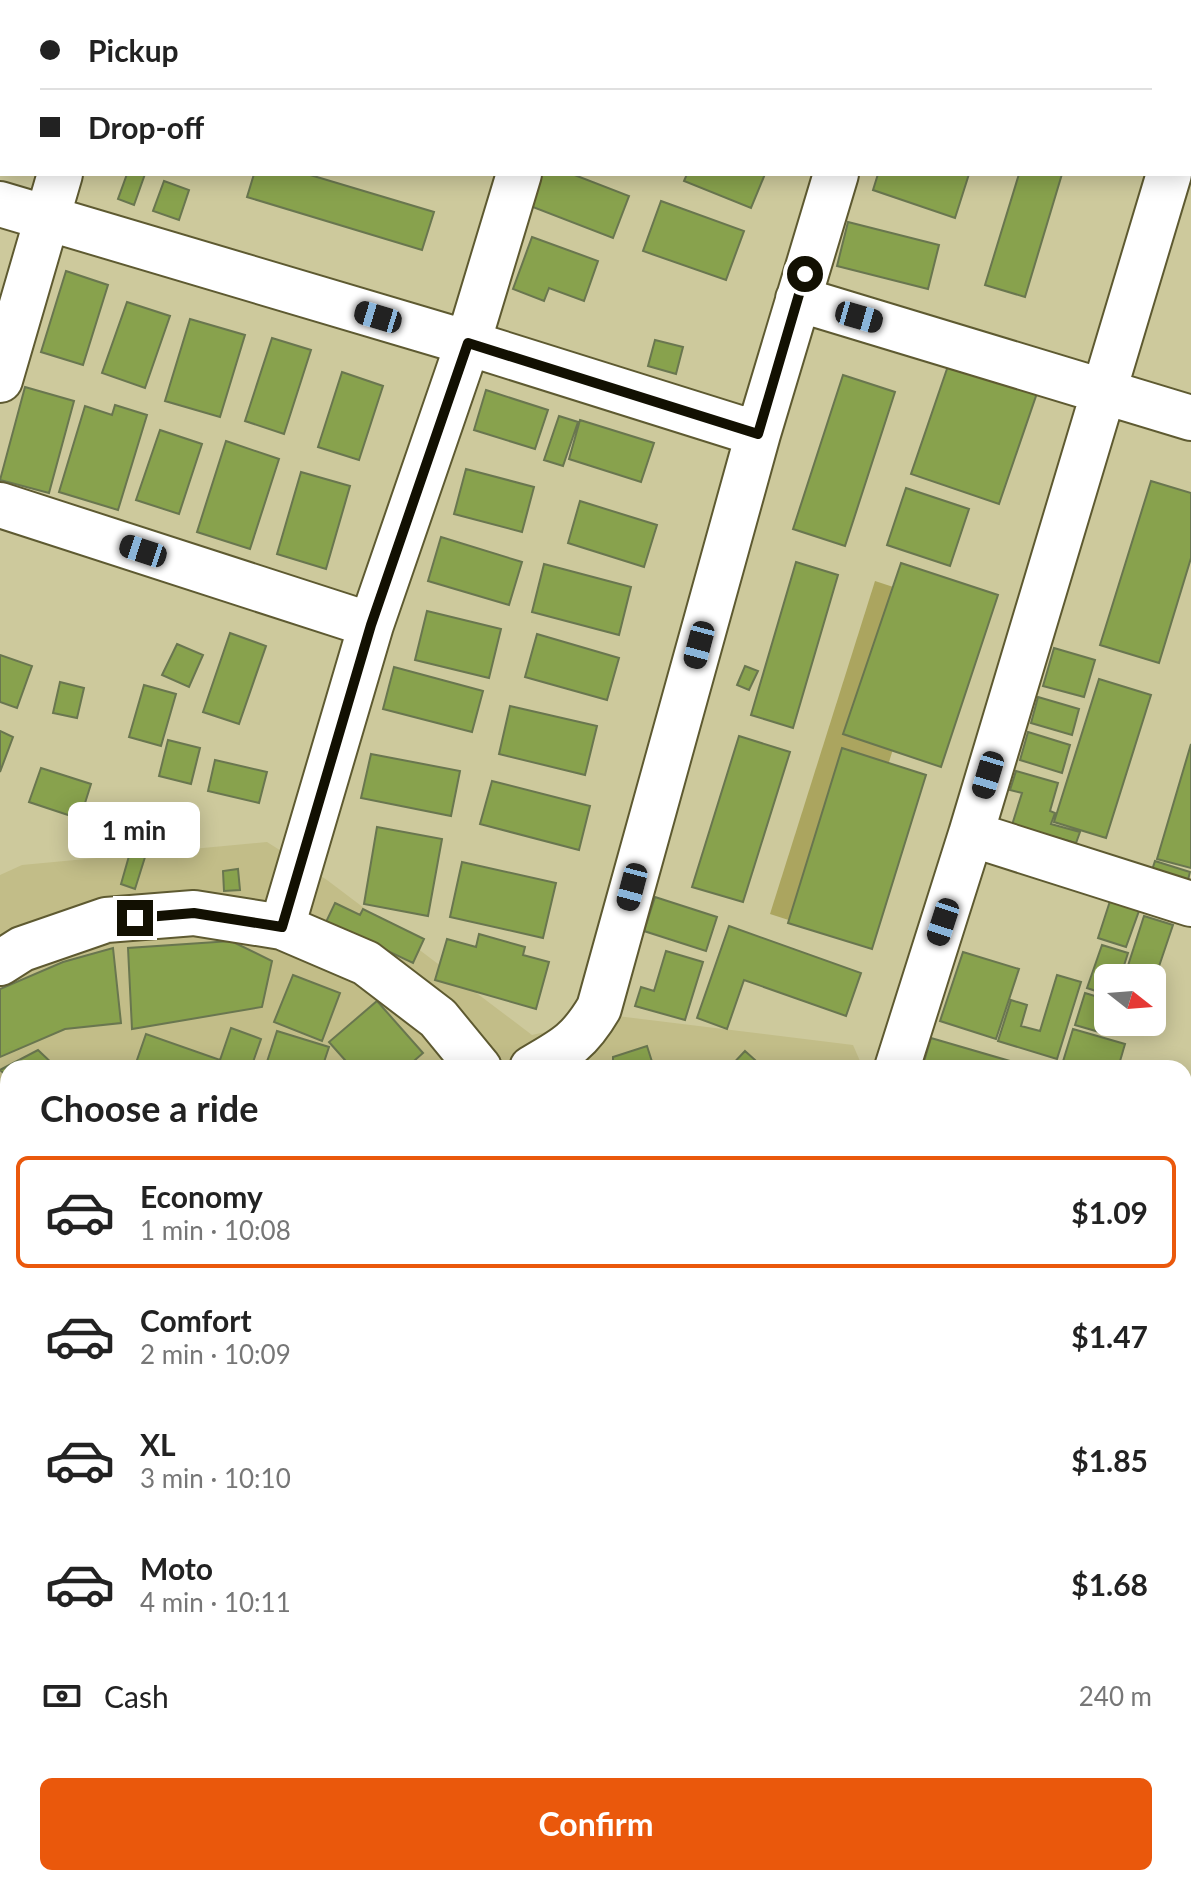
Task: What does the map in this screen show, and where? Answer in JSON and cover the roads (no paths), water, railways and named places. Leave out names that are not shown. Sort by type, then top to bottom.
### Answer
[{"type":"street","points":[[0,380],[59,176]]},
{"type":"street","points":[[282,927],[371,625],[468,343],[518,176]]},
{"type":"street","points":[[545,1060],[572,1044],[587,1029],[599,1008],[758,434],[835,176]]},
{"type":"street","points":[[900,1060],[971,834],[1168,176]]},
{"type":"street","points":[[0,204],[468,343],[758,434]]},
{"type":"street","points":[[798,299],[1191,418]]},
{"type":"street","points":[[0,505],[371,625]]},
{"type":"street","points":[[971,834],[1191,904]]},
{"type":"street","points":[[0,963],[22,949],[106,920],[194,913],[282,927],[366,963],[438,1018],[472,1060]]}]
